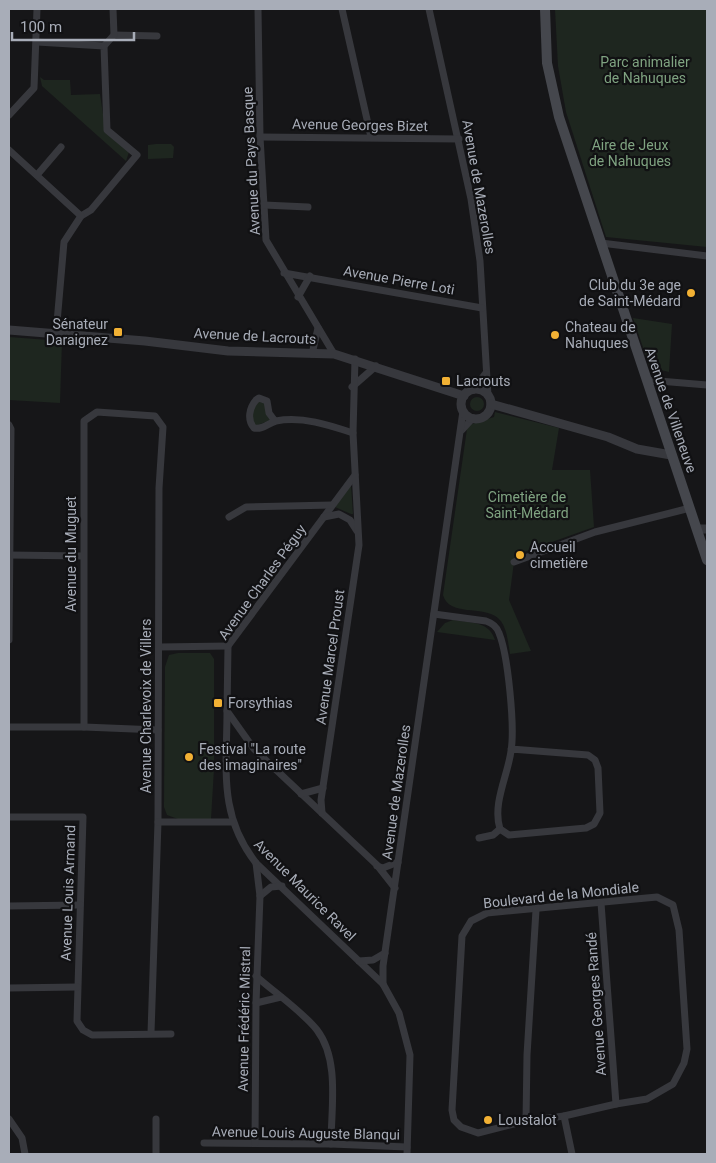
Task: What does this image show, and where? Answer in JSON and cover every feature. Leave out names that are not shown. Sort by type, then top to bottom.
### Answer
[{"type":"main road","name":"Avenue de Villeneuve","points":[[545,9],[547,63],[552,88],[671,455],[690,508],[703,529],[707,557]]},
{"type":"street","points":[[9,115],[34,88],[38,42],[38,9]]},
{"type":"street","points":[[56,334],[64,242],[81,216],[91,210],[136,155],[106,130],[104,46],[114,35],[113,9]]},
{"type":"street","name":"Avenue du Pays Basque","points":[[258,9],[260,137],[266,240],[298,297],[334,354]]},
{"type":"street","points":[[342,9],[371,137]]},
{"type":"street","name":"Avenue de Mazerolles","points":[[429,9],[459,139],[480,261],[486,373],[490,400]]},
{"type":"street","points":[[114,35],[157,36]]},
{"type":"street","points":[[38,42],[104,46]]},
{"type":"street","name":"Avenue Georges Bizet","points":[[260,137],[459,139]]},
{"type":"street","points":[[37,175],[61,147]]},
{"type":"street","points":[[9,150],[81,216]]},
{"type":"street","points":[[264,205],[308,207]]},
{"type":"street","points":[[601,243],[707,256]]},
{"type":"street","name":"Avenue Pierre Loti","points":[[284,273],[310,276],[482,308]]},
{"type":"street","points":[[298,297],[310,276]]},
{"type":"street","points":[[312,354],[318,328]]},
{"type":"street","name":"Avenue de Lacrouts","points":[[9,330],[145,341],[228,351],[334,354],[355,359],[464,396]]},
{"type":"street","name":"Avenue Marcel Proust","points":[[322,813],[323,788],[358,545],[352,387],[355,359]]},
{"type":"street","points":[[352,387],[376,366]]},
{"type":"street","points":[[473,418],[463,411],[461,403],[464,396],[473,390],[486,373]]},
{"type":"street","points":[[646,380],[707,385]]},
{"type":"street","points":[[473,390],[480,390],[490,400],[637,448],[671,455]]},
{"type":"street","points":[[275,421],[269,413],[268,404],[264,399],[260,398],[252,403],[249,413],[252,426],[260,428],[275,421],[322,422],[353,433]]},
{"type":"street","points":[[462,430],[473,418],[485,416],[490,400]]},
{"type":"street","name":"Avenue de Mazerolles","points":[[383,984],[385,953],[462,430],[463,411]]},
{"type":"street","name":"Avenue du Muguet","points":[[84,727],[82,556],[84,422],[97,412],[121,413]]},
{"type":"street","name":"Avenue Charlevoix de Villers","points":[[121,413],[155,416],[163,427],[159,488],[158,822],[151,1033]]},
{"type":"street","points":[[9,425],[11,428],[9,640]]},
{"type":"street","name":"Avenue Charles Péguy","points":[[227,711],[228,646],[355,475]]},
{"type":"street","points":[[229,517],[246,507],[332,505]]},
{"type":"street","points":[[514,562],[595,532],[690,508]]},
{"type":"street","points":[[324,517],[339,514],[350,520],[358,534]]},
{"type":"street","points":[[9,555],[82,556]]},
{"type":"street","points":[[434,614],[486,621],[492,623],[499,633],[512,706],[512,749],[497,815],[500,829],[509,836],[586,828],[594,824],[600,813],[598,768],[595,760],[588,755],[512,749]]},
{"type":"street","points":[[159,647],[228,646]]},
{"type":"street","points":[[227,711],[254,749],[377,865],[395,888]]},
{"type":"street","name":"Avenue Maurice Ravel","points":[[227,711],[228,798],[232,822],[242,845],[256,863],[383,984]]},
{"type":"street","points":[[9,727],[84,727],[158,730]]},
{"type":"street","points":[[301,794],[323,788]]},
{"type":"street","name":"Avenue Louis Armand","points":[[9,817],[83,817],[77,1021],[83,1030],[92,1035],[151,1033]]},
{"type":"street","points":[[158,822],[232,822]]},
{"type":"street","points":[[478,838],[493,834],[500,829]]},
{"type":"street","points":[[377,865],[383,868],[398,862]]},
{"type":"street","name":"Avenue Frédéric Mistral","points":[[255,1143],[256,976],[260,896],[256,863]]},
{"type":"street","points":[[260,896],[270,887],[282,886]]},
{"type":"street","name":"Boulevard de la Mondiale","points":[[657,897],[673,905],[679,930],[687,1049],[684,1063],[673,1084],[647,1099],[564,1116],[478,1133],[461,1127],[454,1120],[452,1110],[462,936],[466,927],[471,921],[487,913],[601,903],[657,897]]},
{"type":"street","name":"Avenue Georges Randé","points":[[601,903],[616,1104]]},
{"type":"street","points":[[9,906],[80,905]]},
{"type":"street","points":[[526,1122],[536,910]]},
{"type":"street","points":[[360,961],[373,960],[385,953]]},
{"type":"street","points":[[256,976],[317,1030],[327,1049],[331,1069],[331,1144]]},
{"type":"street","points":[[383,984],[399,1013],[410,1055],[407,1151]]},
{"type":"street","points":[[9,988],[77,987]]},
{"type":"street","points":[[256,1003],[280,997]]},
{"type":"street","points":[[151,1033],[171,1034]]},
{"type":"street","points":[[564,1116],[572,1154]]},
{"type":"street","points":[[9,1118],[22,1138],[25,1154]]},
{"type":"street","points":[[156,1119],[156,1154]]},
{"type":"street","name":"Avenue Louis Auguste Blanqui","points":[[204,1143],[331,1144],[407,1151]]},
{"type":"green space","name":"Parc animalier de Nahuques","points":[[555,9],[707,9],[707,247],[606,237],[566,112],[558,66]]},
{"type":"green space","points":[[40,77],[44,80],[70,80],[71,95],[100,94],[105,128],[129,152],[126,161],[42,86]]},
{"type":"green space","points":[[171,144],[174,147],[173,158],[148,159],[148,145]]},
{"type":"green space","points":[[633,318],[672,324],[669,372],[653,368],[649,365]]},
{"type":"green space","points":[[9,337],[62,341],[60,403],[9,400]]},
{"type":"green space","points":[[474,397],[480,397],[484,404],[480,411],[474,411],[470,407],[470,401]]},
{"type":"green space","points":[[257,401],[266,403],[271,420],[255,426],[252,420],[252,413]]},
{"type":"green space","name":"Cimetière de Saint-Médard","points":[[495,412],[559,428],[552,470],[590,470],[594,527],[524,552],[525,557],[514,562],[509,600],[531,651],[510,654],[505,630],[498,618],[484,612],[459,609],[446,602],[443,595],[467,429],[472,424],[494,417]]},
{"type":"green space","points":[[351,485],[353,514],[335,507]]},
{"type":"green space","points":[[453,620],[484,626],[495,640],[437,632],[445,623]]},
{"type":"green space","points":[[178,653],[210,653],[214,659],[214,769],[211,819],[178,819],[167,815],[164,807],[165,667],[169,655]]},
{"type":"place","name":"Club du 3e age de Saint-Médard","points":[[691,293]]},
{"type":"place","name":"Sénateur Daraignez","points":[[118,332]]},
{"type":"place","name":"Chateau de Nahuques","points":[[555,335]]},
{"type":"place","name":"Lacrouts","points":[[446,381]]},
{"type":"place","name":"Accueil cimetière","points":[[520,555]]},
{"type":"place","name":"Forsythias","points":[[218,703]]},
{"type":"place","name":"Festival \"La route des imaginaires\"","points":[[189,757]]},
{"type":"place","name":"Loustalot","points":[[488,1120]]},
{"type":"park label","name":"Aire de Jeux de Nahuques","points":[[630,154]]}]
